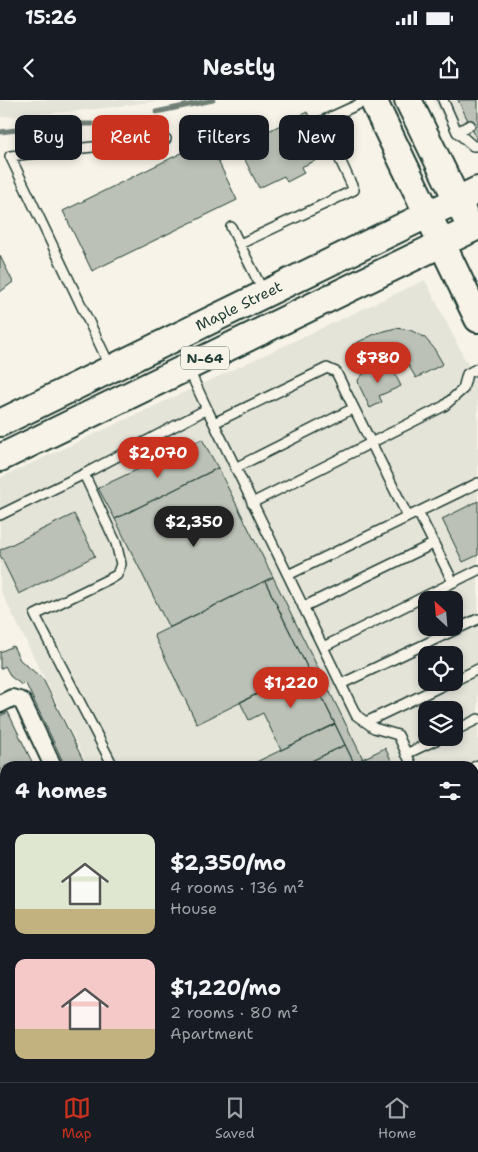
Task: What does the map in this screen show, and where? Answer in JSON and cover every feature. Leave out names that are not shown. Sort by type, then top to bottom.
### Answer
[{"type":"main road","points":[[373,100],[478,318]]},
{"type":"main road","points":[[408,100],[468,195],[475,233]]},
{"type":"main road","name":"Maple Street","points":[[0,423],[468,195]]},
{"type":"main road","name":"N-64","points":[[0,458],[442,243],[475,233]]},
{"type":"street","points":[[0,704],[12,698],[22,701],[51,761]]},
{"type":"lane","points":[[240,244],[354,190],[322,120],[368,100]]},
{"type":"lane","points":[[443,100],[457,132],[473,146],[478,146]]},
{"type":"lane","points":[[457,132],[470,125]]},
{"type":"lane","points":[[92,147],[10,156],[111,369]]},
{"type":"lane","points":[[231,227],[264,294]]},
{"type":"lane","points":[[187,367],[356,715],[374,728],[398,735],[410,761]]},
{"type":"lane","points":[[214,423],[327,368],[336,372],[408,517]]},
{"type":"lane","points":[[252,503],[444,406],[463,389],[468,374],[478,368]]},
{"type":"lane","points":[[235,468],[354,408]]},
{"type":"lane","points":[[0,515],[84,474],[206,409]]},
{"type":"lane","points":[[84,474],[116,543],[122,564],[117,575],[35,616],[110,761]]},
{"type":"lane","points":[[288,576],[478,483]]},
{"type":"lane","points":[[418,512],[452,582]]},
{"type":"lane","points":[[303,607],[433,544]]},
{"type":"lane","points":[[323,647],[478,570]]},
{"type":"lane","points":[[341,684],[478,619]]},
{"type":"lane","points":[[463,676],[478,669]]},
{"type":"lane","points":[[366,722],[431,691]]},
{"type":"lane","points":[[463,727],[478,720]]},
{"type":"lane","points":[[406,754],[423,746]]},
{"type":"shaded area","points":[[0,100],[165,100],[89,110],[0,117]]},
{"type":"shaded area","points":[[433,100],[478,100],[478,152],[465,149],[456,140]]},
{"type":"shaded area","points":[[425,280],[478,385],[478,761],[86,761],[0,589],[0,478]]},
{"type":"building","points":[[458,100],[478,100],[478,141]]},
{"type":"building","points":[[279,126],[279,160],[317,160],[301,167],[304,173],[287,182],[284,176],[259,188],[245,160],[269,160],[269,131]]},
{"type":"building","points":[[179,154],[179,160],[218,160],[237,200],[92,271],[63,211]]},
{"type":"building","points":[[0,256],[13,282],[0,292]]},
{"type":"building","points":[[396,328],[410,330],[424,337],[433,347],[443,364],[416,378],[407,363],[402,360],[392,361],[366,373],[352,345],[377,333]]},
{"type":"building","points":[[389,362],[401,386],[379,396],[382,402],[370,408],[358,380],[363,374]]},
{"type":"building","points":[[202,439],[218,468],[115,519],[98,488]]},
{"type":"building","points":[[218,468],[273,577],[169,628],[115,519]]},
{"type":"building","points":[[478,501],[478,555],[463,562],[442,519]]},
{"type":"building","points":[[74,514],[95,556],[19,594],[0,555],[0,550]]},
{"type":"building","points":[[273,577],[363,759],[353,761],[265,581]]},
{"type":"building","points":[[265,581],[308,669],[197,724],[154,635]]},
{"type":"building","points":[[13,646],[20,660],[43,679],[84,761],[63,761],[26,684],[22,685],[11,677],[5,666],[0,669],[0,652]]},
{"type":"building","points":[[308,669],[335,724],[281,750],[263,713],[249,720],[240,702]]},
{"type":"building","points":[[8,712],[32,761],[0,761],[0,716]]},
{"type":"building","points":[[335,724],[345,745],[311,761],[258,761]]},
{"type":"building","points":[[345,745],[353,761],[311,761]]},
{"type":"building","points":[[385,748],[392,761],[358,761]]},
{"type":"waterway","points":[[156,112],[213,100]]},
{"type":"waterway","points":[[0,132],[64,124],[92,124]]}]
